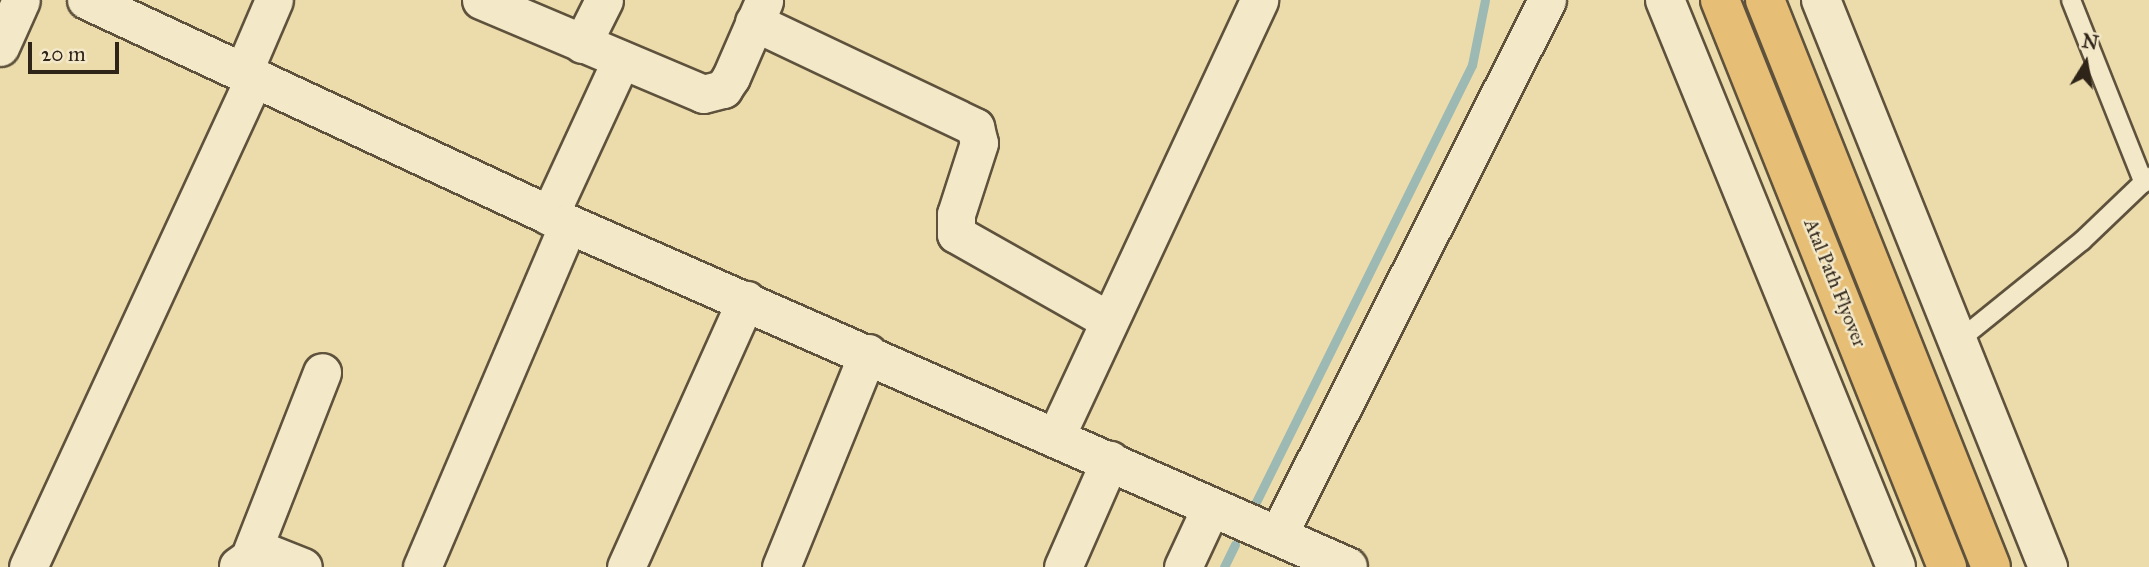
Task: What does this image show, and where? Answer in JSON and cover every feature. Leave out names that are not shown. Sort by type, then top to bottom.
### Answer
[{"type":"main road","name":"Atal Path Flyover","points":[[1720,0],[1947,567]]},
{"type":"main road","points":[[1765,0],[1991,567]]},
{"type":"street","points":[[0,47],[21,0]]},
{"type":"street","points":[[87,0],[250,73],[558,220],[1110,460],[1295,550],[1349,567]]},
{"type":"street","points":[[28,567],[250,73],[274,0]]},
{"type":"street","points":[[481,0],[621,61],[714,93],[731,77],[760,11],[975,127],[979,143],[956,214],[956,234],[1106,318]]},
{"type":"street","points":[[582,44],[604,0]]},
{"type":"street","points":[[1056,436],[1106,318],[1259,0]]},
{"type":"street","points":[[1295,550],[1547,0]]},
{"type":"street","points":[[1665,0],[1895,567]]},
{"type":"street","points":[[1821,0],[2048,567]]},
{"type":"street","points":[[422,567],[621,61]]},
{"type":"street","points":[[626,567],[746,300]]},
{"type":"street","points":[[781,567],[868,353]]},
{"type":"street","points":[[244,559],[322,372]]},
{"type":"street","points":[[1063,567],[1110,460]]},
{"type":"street","points":[[1183,567],[1211,507]]},
{"type":"street","points":[[244,559],[270,551],[303,567]]},
{"type":"lane","points":[[1958,341],[2146,180],[2071,0]]},
{"type":"waterway","points":[[1255,504],[1472,65],[1485,0]]},
{"type":"waterway","points":[[1224,567],[1235,544]]}]
